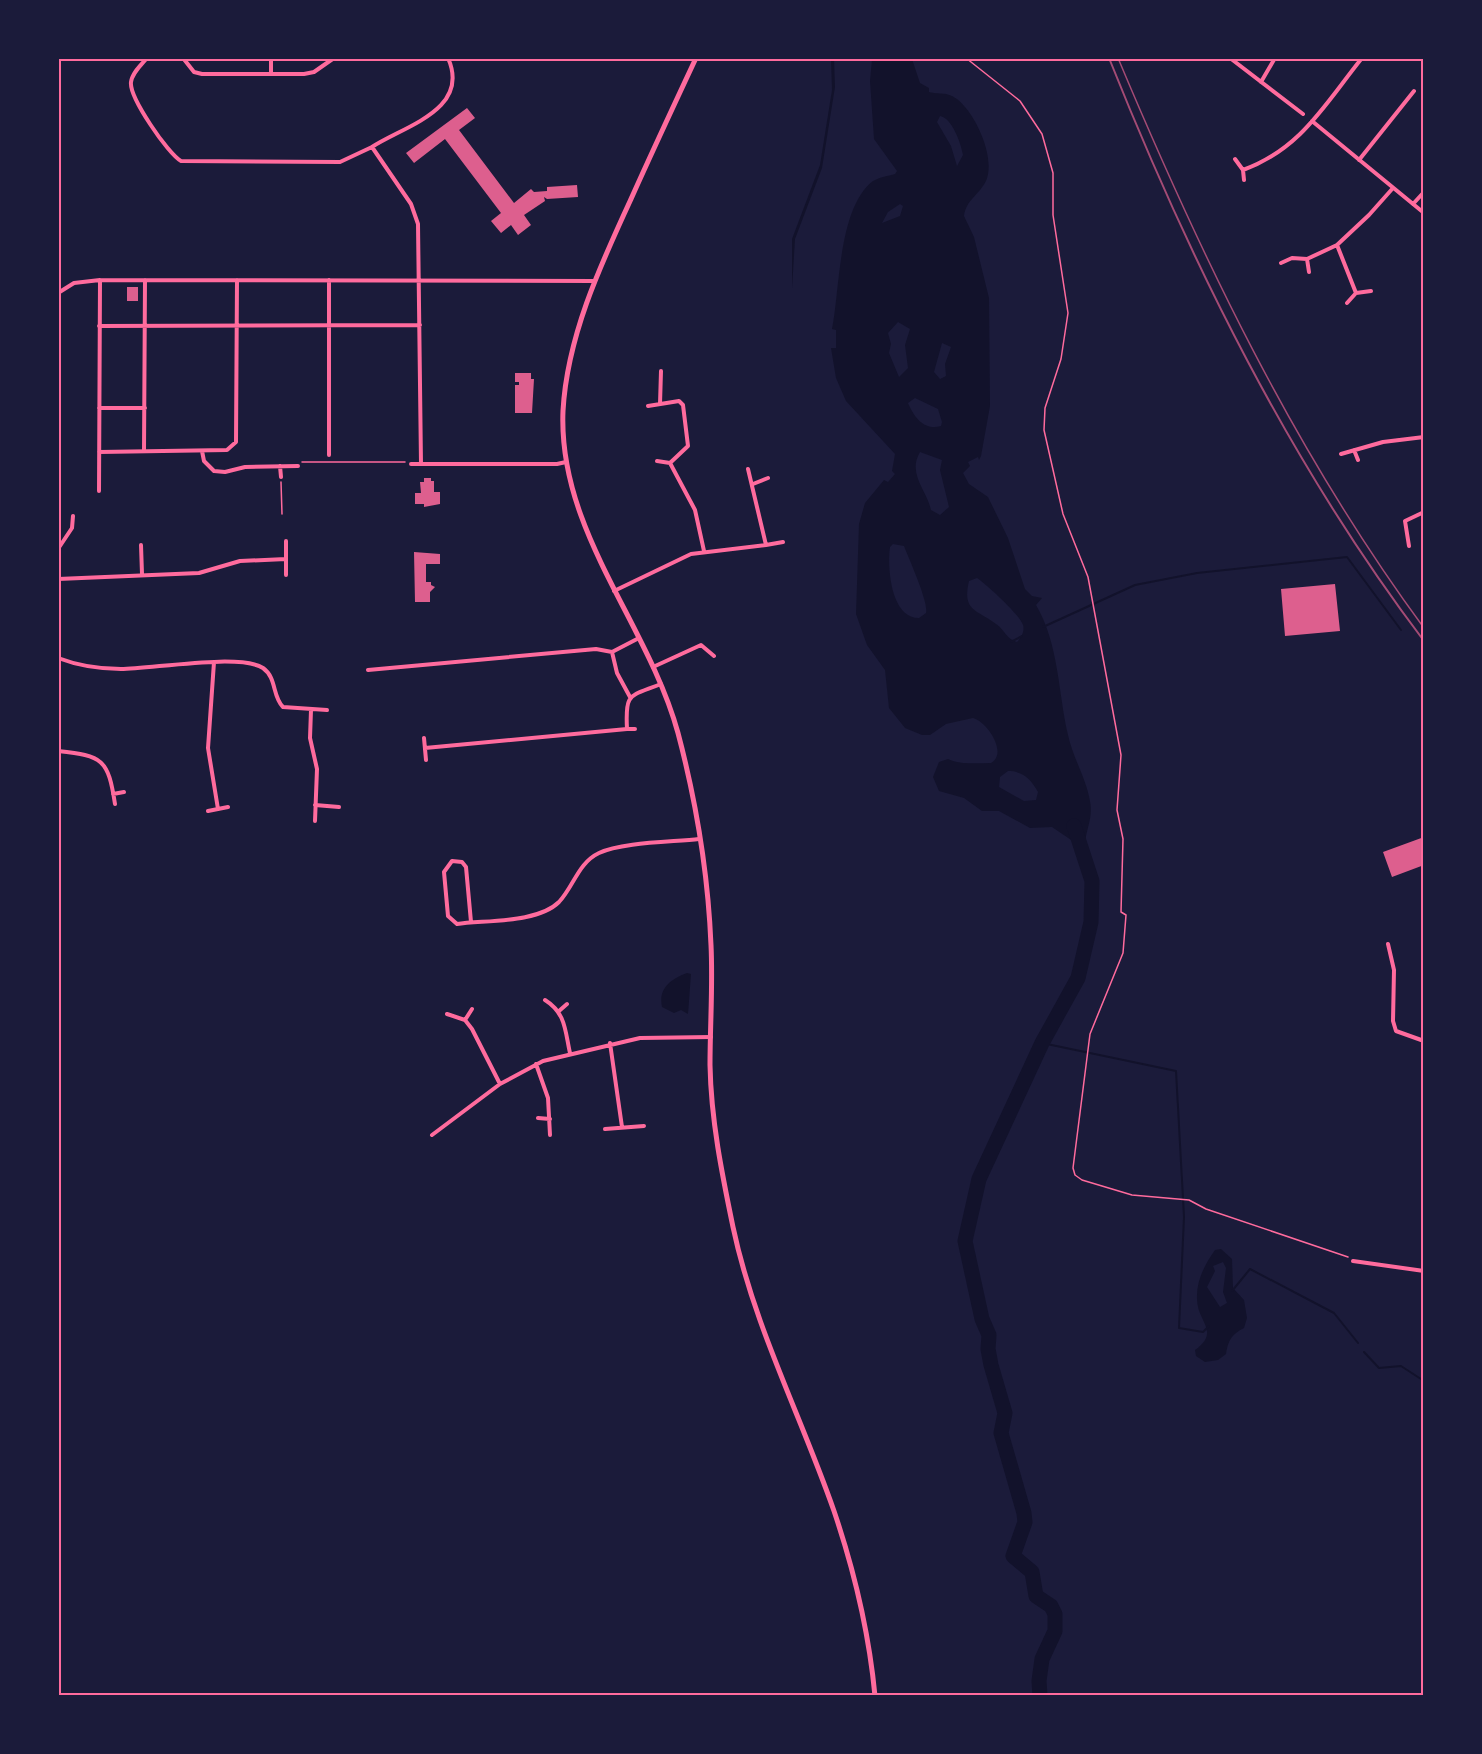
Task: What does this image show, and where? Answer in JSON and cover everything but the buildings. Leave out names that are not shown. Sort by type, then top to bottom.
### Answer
[{"type":"main road","points":[[696,58],[594,281],[566,384],[563,412],[566,462],[580,510],[614,591],[670,705],[686,764],[699,839],[712,948],[712,1101],[734,1232],[759,1317],[841,1535],[865,1630],[875,1695]]},
{"type":"street","points":[[147,58],[133,74],[132,92],[168,152],[181,161],[340,162],[424,120],[446,101],[453,79],[448,58]]},
{"type":"street","points":[[183,58],[194,72],[202,74],[309,74],[334,58]]},
{"type":"street","points":[[271,58],[271,74]]},
{"type":"street","points":[[1230,58],[1303,114]]},
{"type":"street","points":[[1261,82],[1275,58]]},
{"type":"street","points":[[1243,170],[1276,156],[1296,140],[1362,58]]},
{"type":"street","points":[[1359,160],[1414,91]]},
{"type":"street","points":[[1312,121],[1424,213]]},
{"type":"street","points":[[372,147],[415,212],[418,224],[421,464]]},
{"type":"street","points":[[1234,159],[1243,170],[1244,180]]},
{"type":"street","points":[[1281,263],[1292,258],[1307,259],[1337,245],[1370,215],[1394,188]]},
{"type":"street","points":[[1413,204],[1424,192]]},
{"type":"street","points":[[1337,245],[1356,293]]},
{"type":"street","points":[[1307,259],[1309,272]]},
{"type":"street","points":[[58,293],[74,283],[100,280],[594,281]]},
{"type":"street","points":[[99,491],[100,280]]},
{"type":"street","points":[[144,451],[145,280]]},
{"type":"street","points":[[99,452],[226,450],[236,442],[237,280]]},
{"type":"street","points":[[328,280],[328,454]]},
{"type":"street","points":[[1347,303],[1356,293],[1371,291]]},
{"type":"street","points":[[99,326],[420,326]]},
{"type":"street","points":[[660,404],[662,371]]},
{"type":"street","points":[[648,406],[679,402],[683,405],[688,446],[670,463]]},
{"type":"street","points":[[99,408],[145,408]]},
{"type":"street","points":[[1341,454],[1383,442],[1423,438]]},
{"type":"street","points":[[202,450],[204,461],[214,471],[225,472],[240,467],[298,466]]},
{"type":"street","points":[[1354,450],[1358,460]]},
{"type":"street","points":[[657,461],[670,463]]},
{"type":"street","points":[[411,464],[556,464],[566,462]]},
{"type":"street","points":[[670,463],[695,510],[704,551]]},
{"type":"street","points":[[280,466],[280,477]]},
{"type":"street","points":[[748,469],[766,545]]},
{"type":"street","points":[[753,483],[768,478]]},
{"type":"street","points":[[1409,546],[1405,521],[1424,512]]},
{"type":"street","points":[[59,545],[72,528],[73,516]]},
{"type":"street","points":[[286,541],[286,575]]},
{"type":"street","points":[[614,591],[691,554],[783,542]]},
{"type":"street","points":[[141,545],[142,574]]},
{"type":"street","points":[[58,579],[203,572],[240,561],[286,559]]},
{"type":"street","points":[[368,670],[596,649],[612,652],[639,638]]},
{"type":"street","points":[[653,667],[701,645],[714,656]]},
{"type":"street","points":[[612,652],[617,673],[630,697]]},
{"type":"street","points":[[58,657],[107,669],[214,662],[261,666],[273,680],[277,698],[283,708],[327,710]]},
{"type":"street","points":[[214,662],[208,748],[218,809]]},
{"type":"street","points":[[627,729],[626,704],[630,697],[661,684]]},
{"type":"street","points":[[311,710],[310,738],[317,769],[315,820]]},
{"type":"street","points":[[425,748],[634,729]]},
{"type":"street","points":[[424,738],[426,760]]},
{"type":"street","points":[[58,751],[97,757],[108,770],[115,804]]},
{"type":"street","points":[[113,794],[124,792]]},
{"type":"street","points":[[315,806],[339,807]]},
{"type":"street","points":[[208,811],[228,807]]},
{"type":"street","points":[[471,922],[466,867],[462,862],[452,861],[444,872],[448,916],[457,924],[532,916],[547,910],[561,900],[586,862],[600,852],[699,839]]},
{"type":"street","points":[[1388,944],[1394,969],[1393,1021],[1396,1031],[1424,1041]]},
{"type":"street","points":[[545,1000],[559,1011],[570,1053]]},
{"type":"street","points":[[559,1011],[567,1004]]},
{"type":"street","points":[[465,1020],[472,1009]]},
{"type":"street","points":[[447,1014],[465,1020],[479,1041],[500,1084]]},
{"type":"street","points":[[432,1135],[500,1084],[536,1064],[610,1043],[640,1038],[711,1038]]},
{"type":"street","points":[[610,1043],[622,1127]]},
{"type":"street","points":[[536,1064],[545,1087],[550,1135]]},
{"type":"street","points":[[538,1118],[550,1119]]},
{"type":"street","points":[[605,1129],[644,1126]]},
{"type":"street","points":[[1353,1261],[1424,1271]]},
{"type":"path","points":[[966,58],[1020,101],[1035,120],[1050,157],[1057,251],[1068,313],[1061,359],[1045,408],[1044,430],[1063,514],[1088,577],[1121,755],[1117,810],[1123,839],[1121,912],[1126,915],[1123,953],[1090,1034],[1073,1168],[1075,1175],[1082,1180],[1122,1192],[1189,1200],[1206,1209],[1342,1254],[1353,1261]]},
{"type":"path","points":[[302,462],[405,461],[411,464]]},
{"type":"path","points":[[280,477],[282,514]]},
{"type":"shaded area","points":[[831,59],[834,59],[835,87],[822,168],[795,239],[792,289],[792,239],[820,165],[832,90]]},
{"type":"shaded area","points":[[872,59],[912,59],[920,83],[929,88],[929,92],[950,95],[964,106],[977,125],[986,149],[988,171],[986,181],[967,206],[964,216],[974,237],[989,298],[990,406],[981,456],[979,460],[978,457],[968,462],[970,466],[963,473],[969,484],[988,497],[1008,538],[1025,589],[1032,596],[1042,598],[1036,605],[1044,620],[1054,652],[1068,735],[1090,801],[1090,817],[1085,842],[1077,844],[1052,827],[1030,828],[999,811],[982,811],[964,798],[939,791],[933,777],[939,762],[948,759],[963,763],[991,763],[996,759],[997,753],[994,739],[985,725],[973,718],[946,724],[930,735],[922,735],[905,728],[889,708],[885,670],[867,645],[856,614],[859,524],[865,503],[884,480],[888,482],[895,474],[892,471],[895,454],[846,401],[836,378],[831,348],[836,348],[836,330],[832,329],[842,251],[853,210],[873,181],[895,174],[897,171],[874,139],[870,81]],"holes":[[[940,116],[952,126],[960,144],[963,155],[957,166],[951,146],[937,122]],[[900,204],[903,206],[900,216],[882,223],[888,212]],[[898,322],[910,329],[905,345],[908,368],[899,377],[889,353],[891,344],[888,333]],[[942,343],[951,347],[945,364],[946,376],[940,379],[934,372]],[[915,398],[938,409],[941,426],[925,425],[908,403]],[[920,452],[942,460],[940,470],[949,507],[940,515],[931,510],[919,482],[916,468]],[[893,544],[904,546],[925,600],[926,613],[919,618],[910,616],[902,610],[897,601],[890,579],[890,547]],[[977,578],[988,586],[1021,620],[1023,630],[1017,642],[1010,639],[999,626],[972,608],[967,598],[969,581]],[[1008,771],[1018,772],[1026,777],[1038,792],[1036,800],[1024,801],[999,787],[1000,777]]]},
{"type":"shaded area","points":[[687,973],[691,974],[688,1014],[681,1010],[674,1013],[662,1007],[664,989],[676,978]]},
{"type":"shaded area","points":[[1221,1249],[1232,1259],[1233,1288],[1244,1300],[1247,1318],[1244,1328],[1231,1338],[1226,1354],[1218,1360],[1205,1362],[1196,1356],[1195,1350],[1203,1343],[1207,1332],[1198,1307],[1197,1292],[1202,1273],[1215,1250]],"holes":[[[1223,1262],[1226,1268],[1223,1292],[1227,1303],[1220,1307],[1207,1287],[1215,1271],[1213,1266]]]},
{"type":"waterway","points":[[1043,627],[1135,585],[1197,573],[1347,557],[1401,630]]},
{"type":"waterway","points":[[1011,642],[1022,636]]},
{"type":"waterway","points":[[1040,1696],[1039,1681],[1042,1659],[1055,1631],[1055,1614],[1051,1606],[1036,1596],[1032,1572],[1013,1556],[1025,1522],[1024,1513],[1001,1433],[1005,1413],[991,1365],[988,1349],[989,1335],[982,1319],[965,1241],[979,1179],[1042,1043],[1078,978],[1091,922],[1092,881],[1074,826]]},
{"type":"waterway","points":[[1042,1043],[1176,1071],[1184,1217],[1179,1328],[1203,1332],[1209,1326]]},
{"type":"waterway","points":[[1232,1291],[1250,1269],[1334,1313],[1358,1343]]},
{"type":"waterway","points":[[1364,1352],[1379,1368],[1401,1366],[1424,1381]]},
{"type":"tram line","points":[[1118,58],[1183,207],[1254,352],[1334,493],[1377,561],[1424,628]]},
{"type":"railway","points":[[1109,58],[1174,211],[1247,360],[1330,504],[1375,574],[1424,641]]}]
